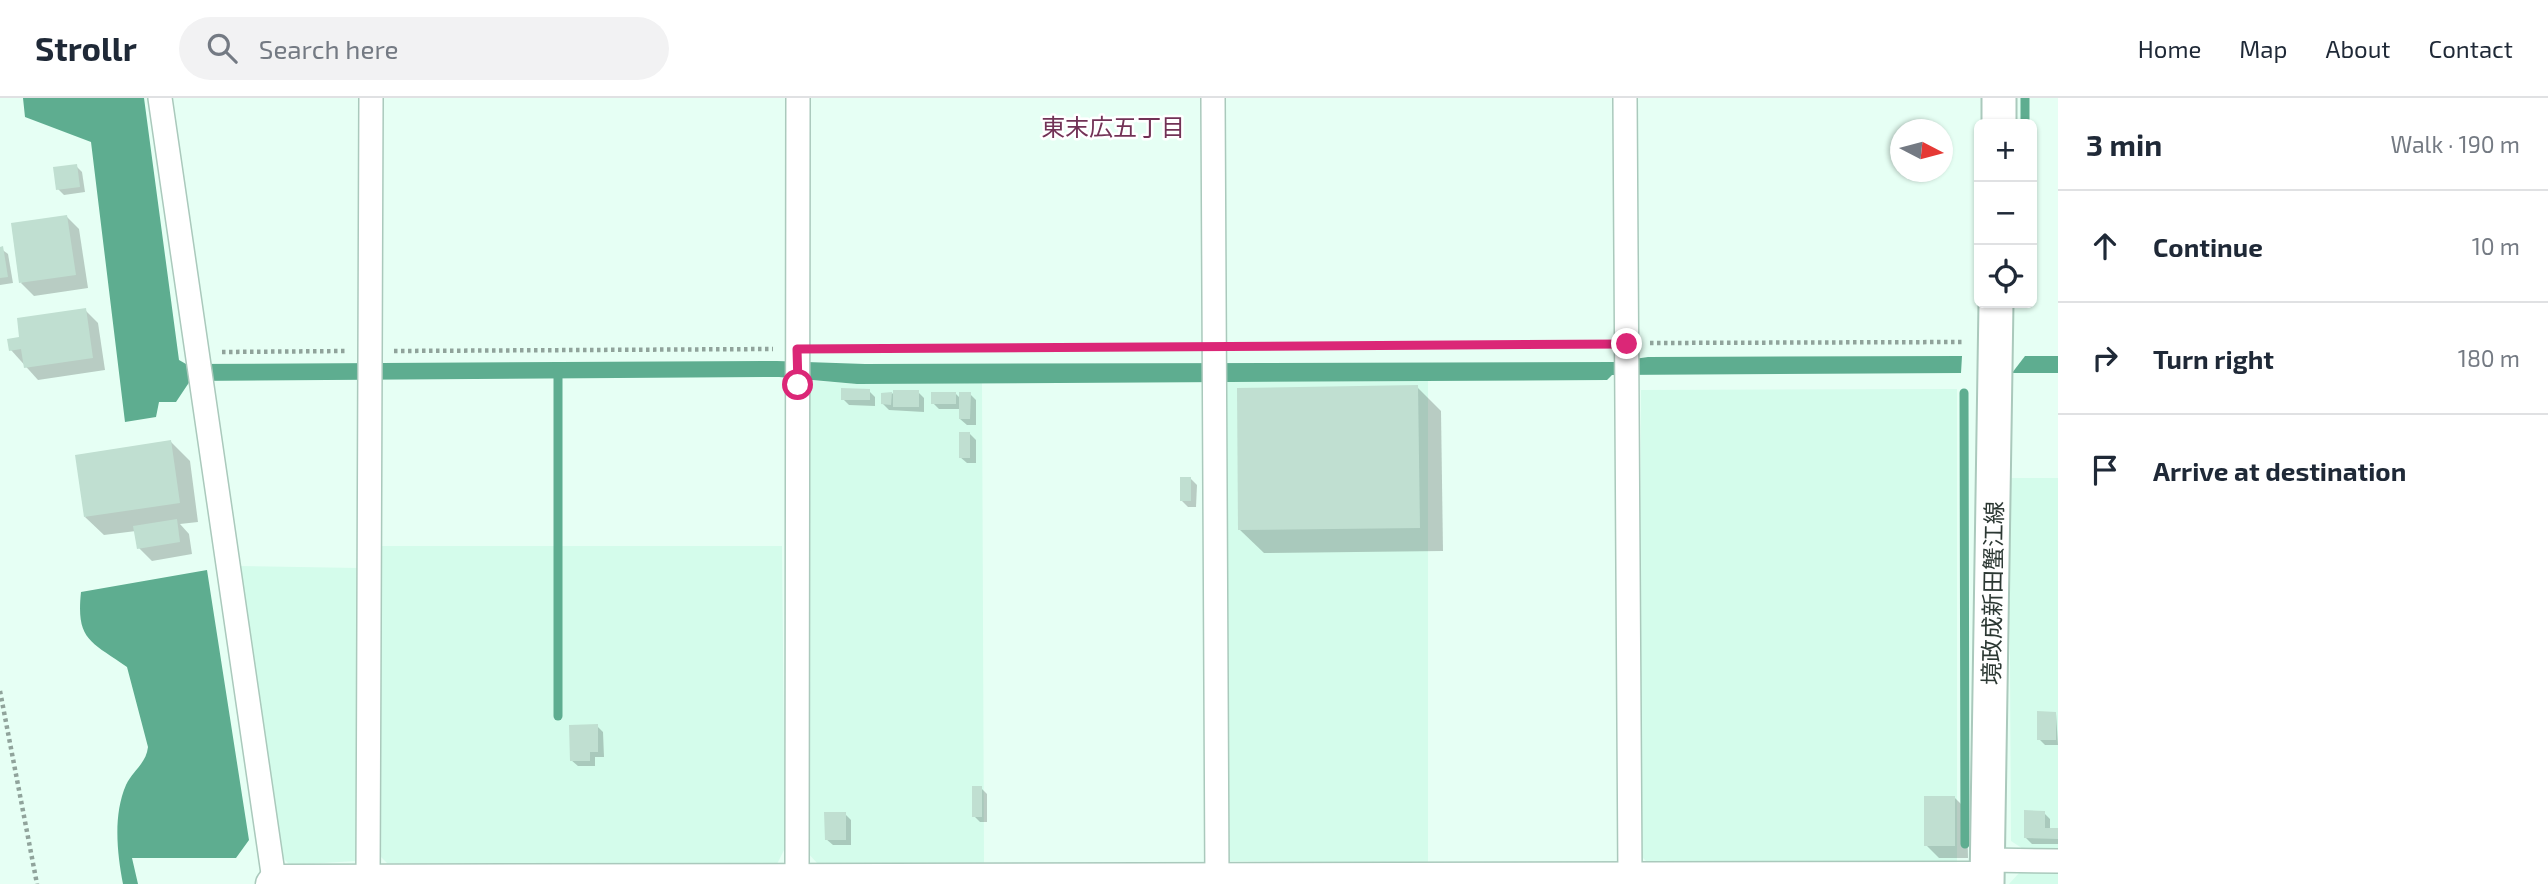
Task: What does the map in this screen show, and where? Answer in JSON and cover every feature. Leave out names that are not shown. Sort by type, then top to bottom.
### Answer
[{"type":"main road","points":[[1999,98],[1999,119]]},
{"type":"main road","name":"境政成新田蟹江線","points":[[1988,874],[1996,308]]},
{"type":"street","points":[[160,98],[273,882],[1217,880],[1988,874],[2058,861]]},
{"type":"street","points":[[368,882],[372,98]]},
{"type":"street","points":[[797,879],[798,98]]},
{"type":"street","points":[[1213,98],[1217,880]]},
{"type":"street","points":[[1625,98],[1630,877]]},
{"type":"path","points":[[197,356],[370,365],[798,353],[1627,349],[1996,341]]},
{"type":"path","points":[[0,691],[37,884]]},
{"type":"shaded area","points":[[23,98],[144,98],[179,360],[186,364],[777,361],[865,364],[1614,362],[1648,357],[1962,356],[1961,373],[1612,375],[1607,380],[857,384],[779,377],[190,381],[176,402],[159,402],[156,417],[125,422],[91,142],[25,117]]},
{"type":"shaded area","points":[[2025,356],[2058,356],[2058,373],[2012,373]]},
{"type":"shaded area","points":[[806,380],[857,384],[982,383],[984,863],[817,863],[808,853]]},
{"type":"shaded area","points":[[1428,381],[1428,863],[1224,861],[1223,382]]},
{"type":"shaded area","points":[[1957,389],[1957,861],[1646,861],[1639,854],[1641,390]]},
{"type":"shaded area","points":[[2009,478],[2058,478],[2058,852],[2028,852],[2011,841]]},
{"type":"shaded area","points":[[379,546],[782,546],[785,848],[777,864],[387,863],[378,854]]},
{"type":"shaded area","points":[[237,566],[359,568],[356,861],[290,865],[280,855]]},
{"type":"shaded area","points":[[207,570],[249,840],[236,858],[132,858],[138,884],[123,884],[118,847],[119,809],[126,785],[145,758],[148,747],[127,667],[88,638],[81,620],[81,592]]},
{"type":"shaded area","points":[[2019,873],[2058,873],[2058,884],[2009,884]]},
{"type":"building","points":[[77,164],[80,187],[56,190],[53,167]]},
{"type":"building","points":[[67,215],[76,275],[19,283],[11,223]]},
{"type":"building","points":[[3,246],[8,277],[0,278],[0,247]]},
{"type":"building","points":[[86,308],[93,358],[24,368],[21,349],[9,351],[7,339],[19,337],[17,318]]},
{"type":"building","points":[[1418,385],[1420,528],[1238,530],[1237,388]]},
{"type":"building","points":[[841,388],[870,389],[870,400],[841,400]]},
{"type":"building","points":[[893,390],[919,390],[919,407],[893,407]]},
{"type":"building","points":[[892,392],[891,405],[881,404],[881,393]]},
{"type":"building","points":[[931,392],[956,392],[956,404],[931,404]]},
{"type":"building","points":[[959,392],[971,392],[970,419],[959,419]]},
{"type":"building","points":[[959,432],[970,432],[970,458],[959,458]]},
{"type":"building","points":[[171,440],[180,503],[84,517],[75,455]]},
{"type":"building","points":[[1180,477],[1191,477],[1191,501],[1180,501]]},
{"type":"building","points":[[177,519],[180,542],[137,549],[133,526]]},
{"type":"building","points":[[2037,711],[2056,712],[2056,740],[2037,740]]},
{"type":"building","points":[[598,724],[598,752],[590,752],[590,761],[570,761],[569,725]]},
{"type":"building","points":[[972,786],[982,786],[982,817],[972,817]]},
{"type":"building","points":[[1924,796],[1955,796],[1955,846],[1924,846]]},
{"type":"building","points":[[2024,810],[2045,811],[2045,828],[2058,828],[2058,839],[2024,838]]},
{"type":"building","points":[[824,812],[846,812],[846,840],[825,840]]},
{"type":"waterway","points":[[2025,98],[2025,119]]},
{"type":"waterway","points":[[558,370],[558,716]]},
{"type":"waterway","points":[[1964,393],[1965,844]]},
{"type":"district","name":"東末広五丁目","points":[[1113,126]]},
{"type":"route","points":[[798,385],[797,349],[1627,344]]}]
